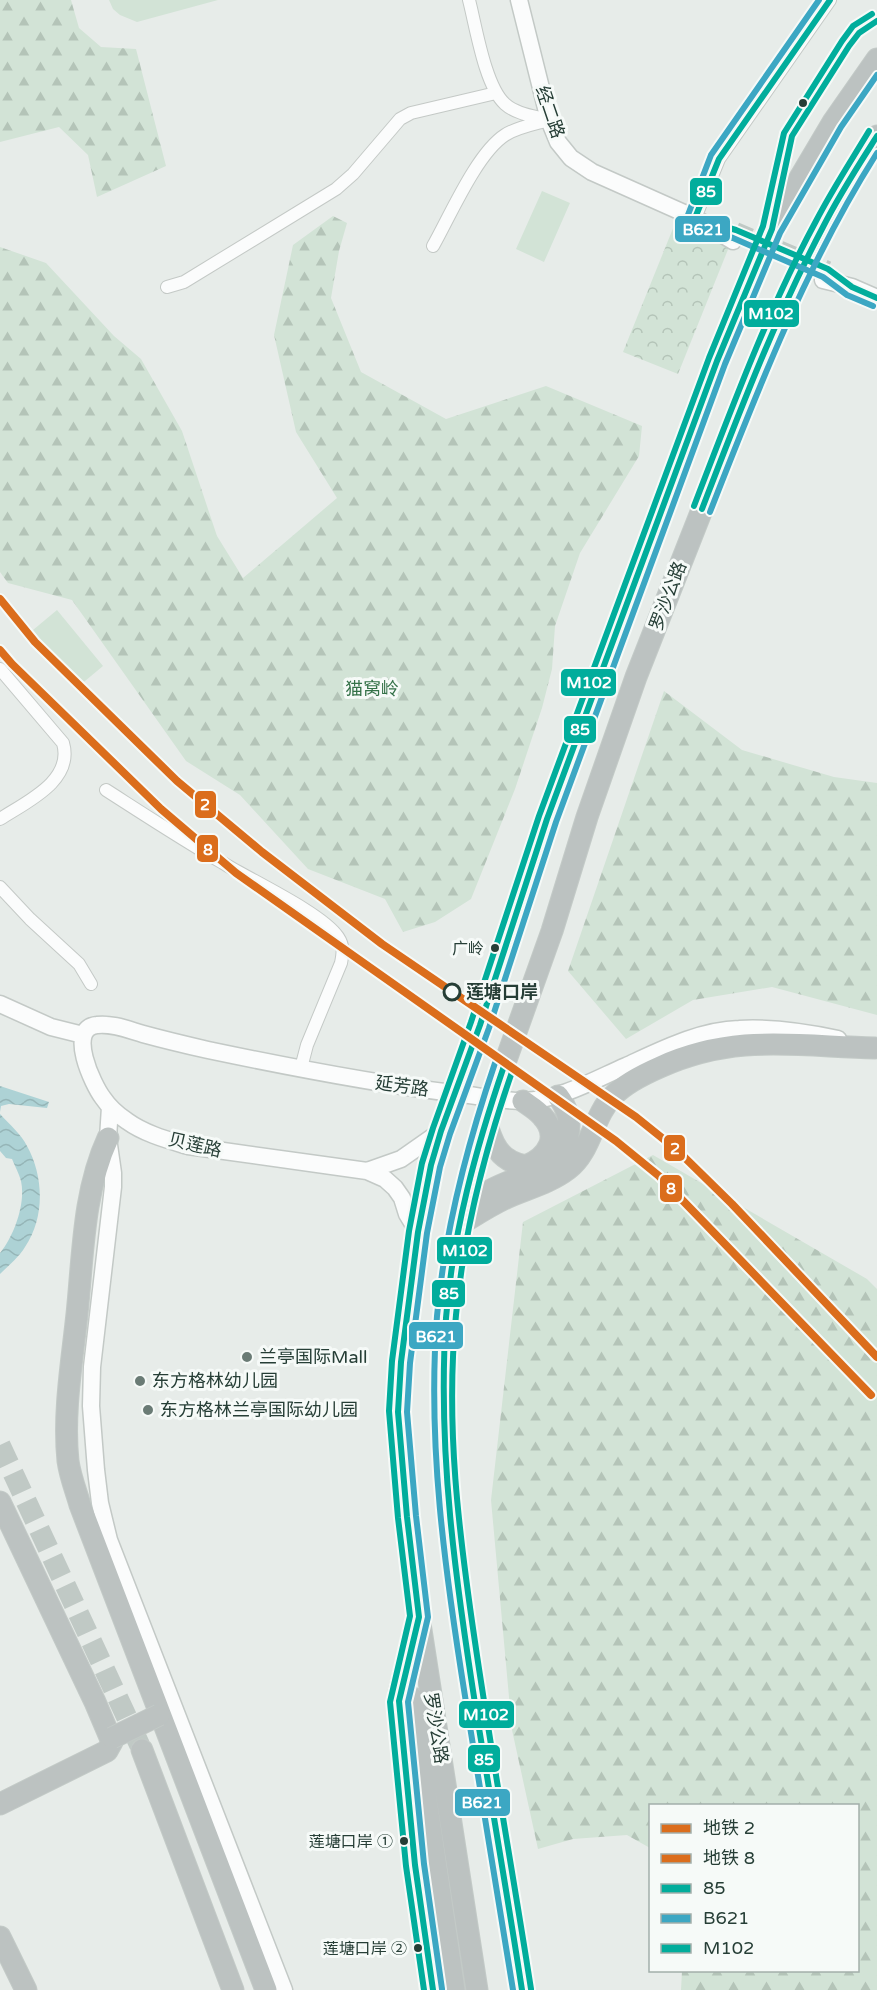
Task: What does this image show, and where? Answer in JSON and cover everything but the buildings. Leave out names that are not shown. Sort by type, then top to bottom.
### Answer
[{"type":"highway","name":"罗沙公路","points":[[477,1990],[419,1617],[398,1412],[405,1321],[418,1232],[431,1166],[551,809],[721,351],[772,228],[833,122],[877,59]]},
{"type":"highway","name":"罗沙公路","points":[[485,1118],[552,931],[587,817],[636,677],[754,378],[783,308],[818,234],[877,136]]},
{"type":"highway","points":[[459,1226],[486,1208],[550,1180],[571,1168],[579,1158],[605,1105],[614,1095],[639,1077],[667,1064],[700,1051],[751,1043],[876,1048]]},
{"type":"highway","points":[[459,1226],[472,1204],[481,1195],[497,1185],[545,1165],[562,1150],[569,1128],[566,1107],[558,1096]]},
{"type":"highway","points":[[485,1118],[490,1137],[499,1153],[507,1160],[526,1166],[536,1162],[544,1155],[551,1143],[550,1128],[544,1118],[523,1101]]},
{"type":"highway","points":[[485,1118],[459,1226],[452,1268],[444,1369],[443,1421],[452,1546],[522,1990]]},
{"type":"highway","points":[[108,1138],[98,1159],[90,1193],[68,1417],[68,1462],[80,1505],[266,1990]]},
{"type":"highway","points":[[0,1502],[112,1738],[112,1746],[107,1751],[0,1804]]},
{"type":"highway","points":[[419,1617],[399,1692],[399,1711],[415,1865],[433,1990]]},
{"type":"highway","points":[[407,1661],[454,1990]]},
{"type":"highway","points":[[112,1738],[159,1715]]},
{"type":"highway","points":[[141,1750],[233,1990]]},
{"type":"highway","points":[[0,1937],[26,1990]]},
{"type":"street","points":[[469,0],[488,74],[496,93],[506,105],[516,111],[549,120]]},
{"type":"street","name":"经二路","points":[[519,0],[549,120],[558,142],[571,158],[592,172],[735,235]]},
{"type":"street","points":[[694,218],[719,159],[830,0]]},
{"type":"street","points":[[167,287],[184,282],[336,189],[353,174],[400,119],[411,113],[496,93]]},
{"type":"street","points":[[433,246],[482,158],[496,142],[507,133],[549,120]]},
{"type":"street","points":[[826,274],[877,298]]},
{"type":"street","points":[[0,669],[63,743],[66,754],[63,767],[54,781],[33,798],[0,819]]},
{"type":"street","points":[[106,790],[222,863],[325,923],[338,937],[344,949],[341,963],[307,1045],[301,1068]]},
{"type":"street","points":[[0,887],[30,919],[79,964],[91,984]]},
{"type":"street","points":[[0,1004],[51,1027],[83,1035]]},
{"type":"street","name":"延芳路","points":[[83,1035],[87,1028],[93,1025],[115,1026],[207,1050],[395,1086],[523,1101],[558,1096],[675,1044],[708,1034],[737,1029],[800,1031],[876,1048]]},
{"type":"street","name":"贝莲路","points":[[83,1035],[82,1047],[85,1061],[95,1086],[110,1107],[128,1122],[146,1132],[189,1146],[366,1171],[385,1179],[395,1188],[418,1232]]},
{"type":"street","points":[[110,1107],[108,1138],[113,1187],[92,1367],[91,1406],[93,1448],[104,1519],[149,1643],[284,1990]]},
{"type":"street","name":"贝莲路","points":[[366,1171],[401,1159],[441,1131]]},
{"type":"green space","points":[[0,0],[71,0],[79,28],[101,47],[136,49],[166,166],[97,197],[88,155],[59,127],[0,142]]},
{"type":"green space","points":[[109,0],[218,0],[137,22],[120,15],[113,9]]},
{"type":"green space","points":[[542,191],[570,203],[544,262],[516,249]]},
{"type":"green space","name":"猫窝岭","points":[[333,216],[347,223],[339,251],[331,298],[361,372],[446,419],[546,386],[642,426],[639,456],[580,553],[555,626],[552,669],[542,708],[515,789],[471,899],[435,922],[403,932],[385,899],[308,869],[240,795],[186,761],[72,600],[8,583],[0,572],[0,247],[46,263],[114,336],[141,359],[182,431],[217,536],[243,578],[337,498],[296,432],[274,335],[293,245]]},
{"type":"green space","points":[[676,221],[731,242],[678,374],[623,352]]},
{"type":"green space","points":[[57,610],[103,666],[79,686],[33,630]]},
{"type":"green space","points":[[664,691],[742,750],[834,777],[877,783],[877,1015],[772,987],[693,1000],[626,1039],[568,971]]},
{"type":"green space","points":[[653,1155],[867,1279],[877,1289],[877,1990],[681,1990],[682,1972],[859,1972],[859,1804],[649,1804],[649,1847],[627,1835],[573,1839],[538,1849],[512,1730],[491,1500],[523,1222]]},
{"type":"water","points":[[0,1086],[49,1102],[47,1108],[9,1104],[1,1106],[0,1112]]},
{"type":"water","points":[[0,1114],[18,1133],[33,1158],[40,1197],[32,1235],[20,1254],[0,1274],[0,1253],[10,1238],[18,1219],[22,1190],[12,1159],[6,1158],[0,1151]]},
{"type":"tunnel","points":[[736,230],[828,269]]},
{"type":"tunnel","points":[[0,1445],[142,1750]]},
{"type":"metro line","name":"2","points":[[0,599],[35,642],[177,781],[262,852],[382,944],[636,1117],[677,1150],[732,1204],[877,1357]]},
{"type":"metro line","name":"8","points":[[0,650],[161,809],[236,873],[616,1141],[659,1176],[871,1395]]},
{"type":"transit line","name":"B621","points":[[819,0],[711,155],[686,220],[692,226],[733,238],[823,277],[847,295],[873,306]]},
{"type":"transit line","name":"85","points":[[830,0],[719,159],[695,218],[736,230],[828,269],[852,287],[877,298]]},
{"type":"transit line","name":"M102","points":[[424,1990],[406,1866],[390,1702],[410,1616],[398,1518],[389,1411],[392,1361],[409,1231],[422,1163],[539,816],[709,358],[763,226],[784,133],[853,26],[872,14]]},
{"type":"transit line","name":"85","points":[[433,1990],[415,1865],[399,1701],[419,1617],[398,1412],[401,1362],[418,1232],[431,1165],[480,1025],[547,819],[717,361],[772,229],[792,136],[849,46],[859,33],[877,21]]},
{"type":"transit line","name":"B621","points":[[442,1989],[424,1864],[408,1702],[428,1617],[407,1412],[410,1363],[427,1233],[440,1167],[489,1028],[556,822],[725,364],[780,233],[841,127],[877,75]]},
{"type":"transit line","name":"M102","points":[[694,506],[750,362],[781,290],[822,209],[869,131]]},
{"type":"transit line","name":"85","points":[[702,509],[789,296],[836,204],[877,136]]},
{"type":"transit line","name":"B621","points":[[710,512],[785,328],[828,239],[877,153]]},
{"type":"transit line","name":"B621","points":[[495,1063],[466,1156],[451,1219],[437,1316],[434,1411],[440,1507],[451,1602],[513,1990]]},
{"type":"transit line","name":"85","points":[[504,1066],[475,1159],[454,1253],[446,1318],[444,1418],[450,1517],[462,1617],[522,1990]]},
{"type":"transit line","name":"M102","points":[[513,1069],[493,1129],[464,1252],[456,1315],[452,1397],[455,1479],[469,1601],[531,1989]]},
{"type":"place","name":"广岭","points":[[495,948]]},
{"type":"place","name":"莲塘口岸","points":[[452,992]]},
{"type":"place","name":"兰亭国际Mall","points":[[247,1357]]},
{"type":"place","name":"东方格林幼儿园","points":[[140,1381]]},
{"type":"place","name":"东方格林兰亭国际幼儿园","points":[[148,1410]]},
{"type":"place","name":"莲塘口岸 ①","points":[[404,1841]]},
{"type":"place","name":"莲塘口岸 ②","points":[[418,1948]]}]
